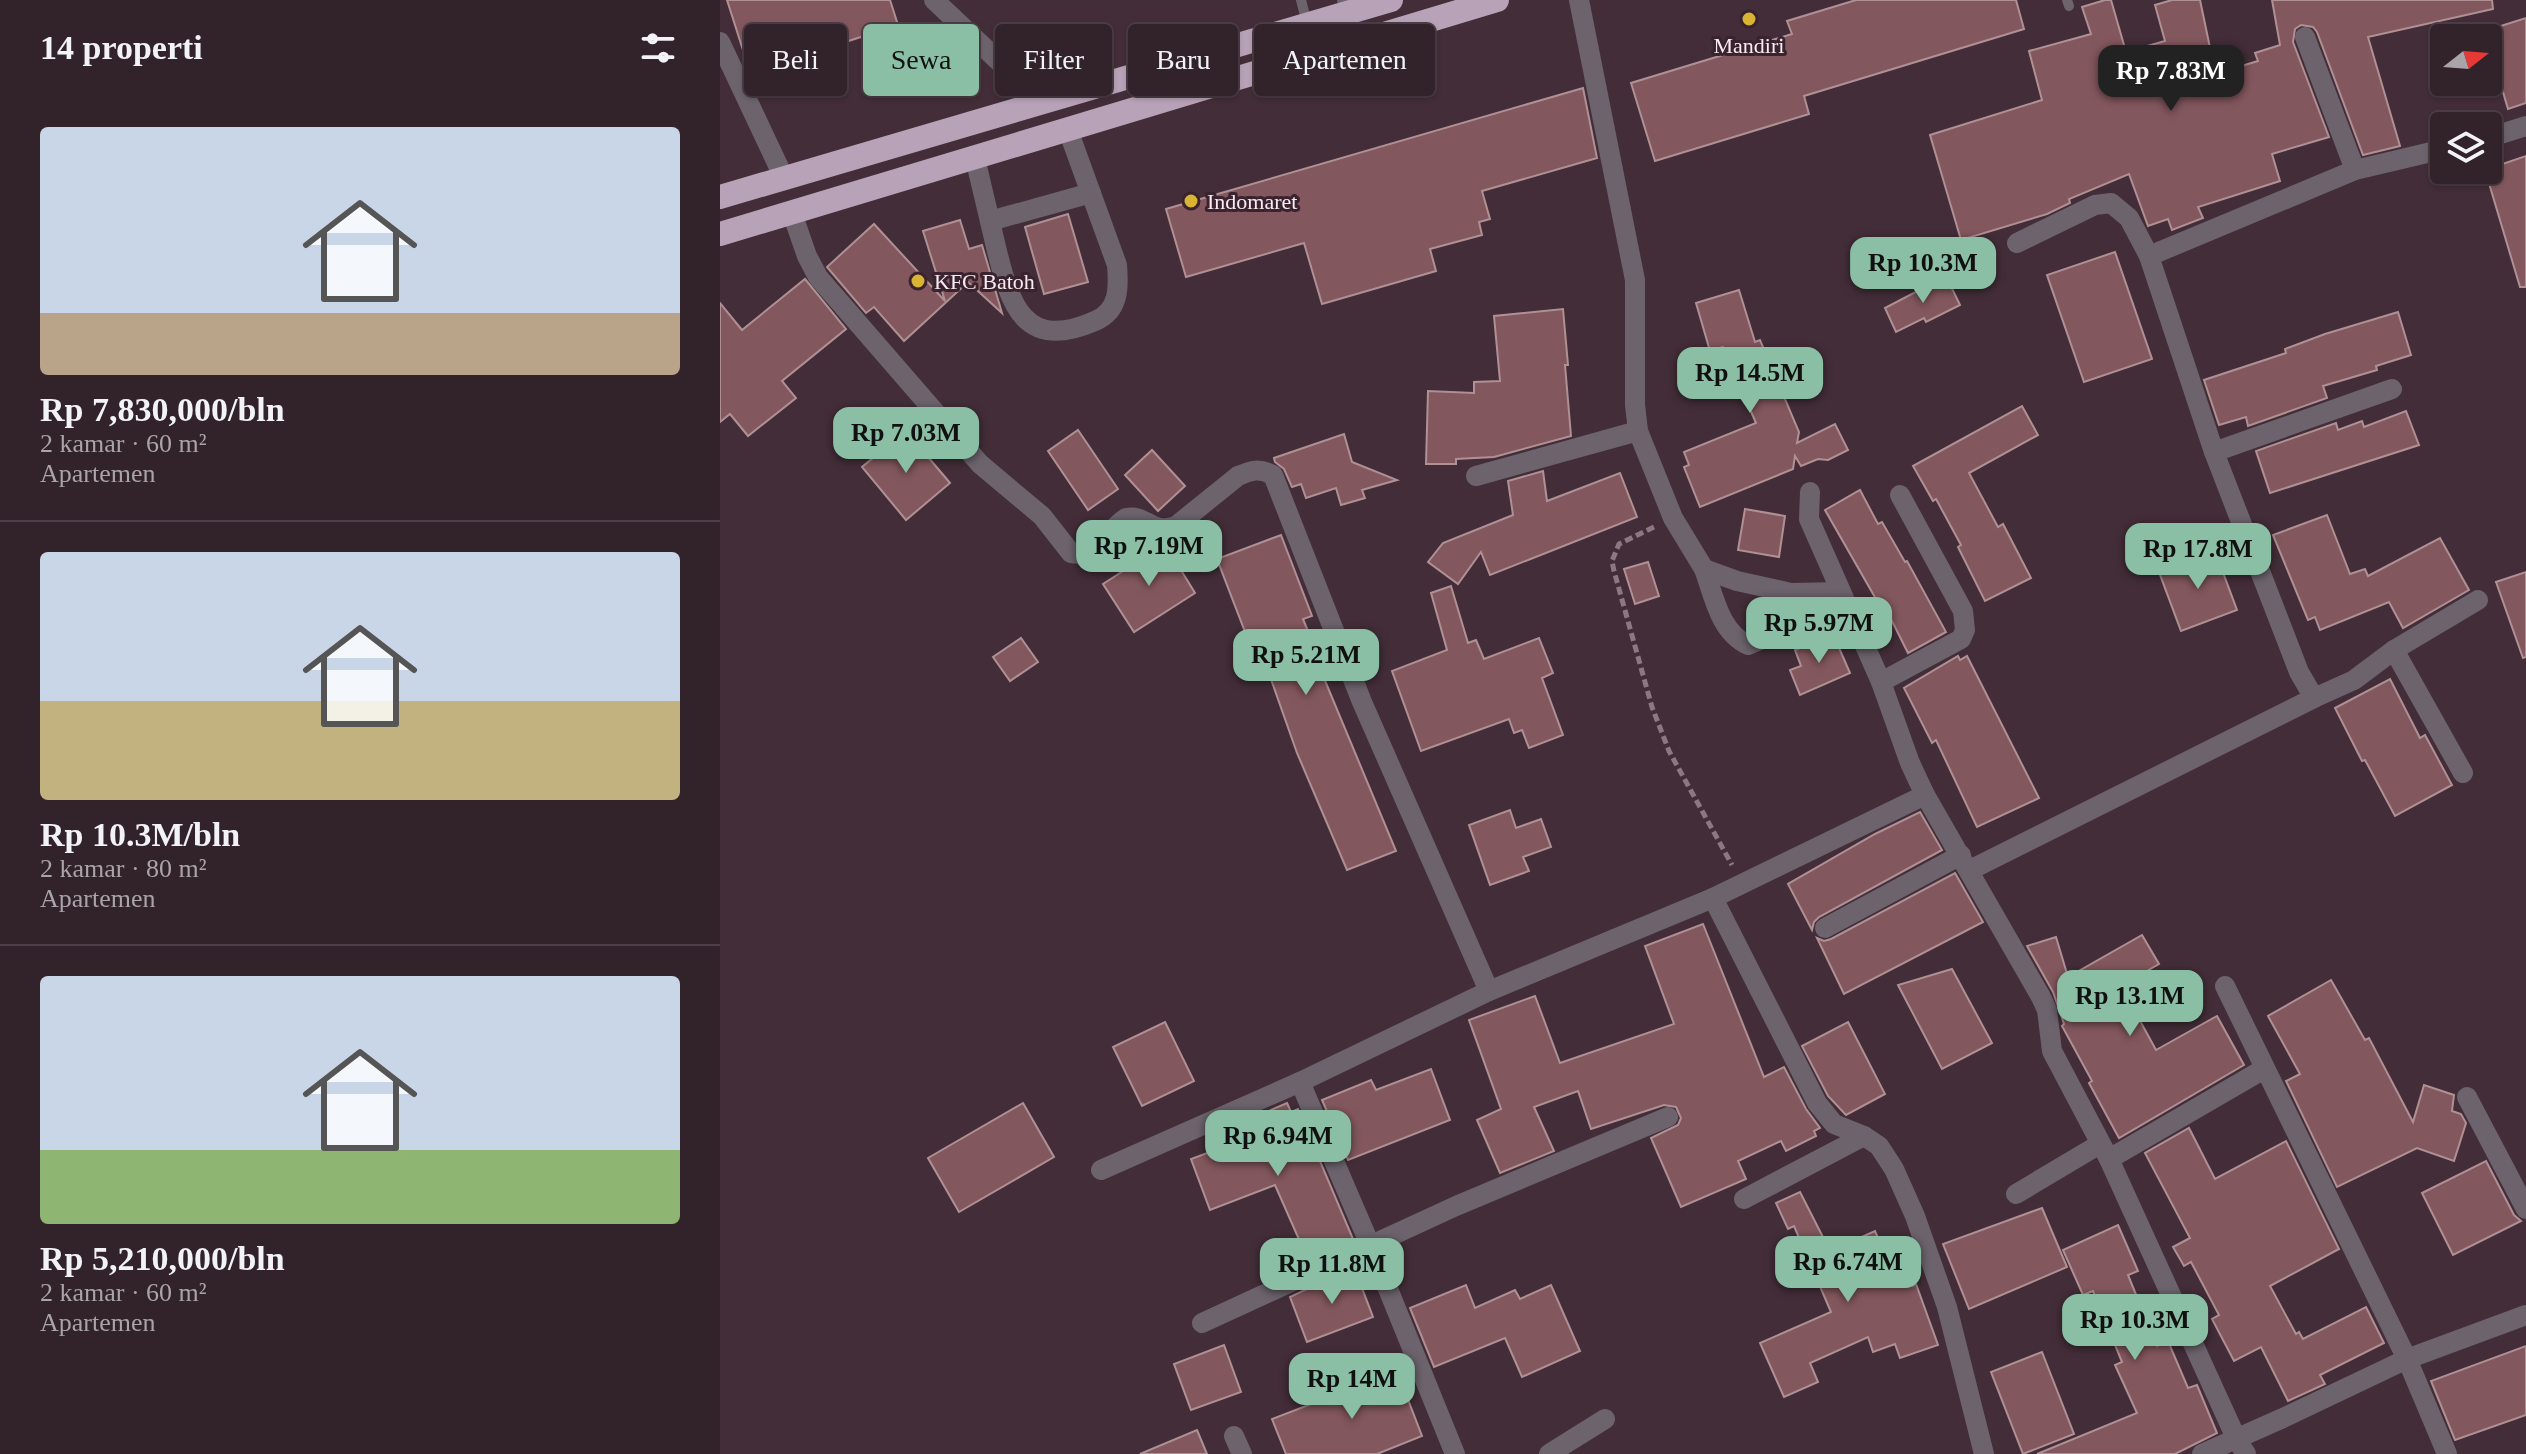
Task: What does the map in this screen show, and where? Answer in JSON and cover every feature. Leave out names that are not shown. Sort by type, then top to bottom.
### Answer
[{"type":"highway","points":[[1311,24],[1345,7],[1391,0]]},
{"type":"highway","points":[[1406,24],[1455,6],[1491,1]]},
{"type":"highway","points":[[720,197],[1254,41]]},
{"type":"highway","points":[[720,234],[1254,74]]},
{"type":"street","points":[[934,0],[1043,103]]},
{"type":"street","points":[[1579,0],[1635,280],[1635,405],[1638,431],[1673,518],[1704,569],[1720,616],[1734,638],[1748,645],[1844,597]]},
{"type":"street","points":[[2305,37],[2355,170]]},
{"type":"street","points":[[720,42],[784,178]]},
{"type":"street","points":[[2502,134],[2526,126]]},
{"type":"street","points":[[975,158],[1005,283],[1014,307],[1028,322],[1047,331],[1074,330],[1104,317],[1115,305],[1119,287],[1117,265],[1068,130]]},
{"type":"street","points":[[2149,256],[2355,170],[2430,152]]},
{"type":"street","points":[[990,221],[1091,193]]},
{"type":"street","points":[[2017,243],[2095,205],[2111,203],[2129,218],[2149,256],[2214,452],[2299,672],[2314,698]]},
{"type":"street","points":[[792,213],[818,277],[980,464],[1042,516],[1071,553],[1090,552],[1126,518],[1139,518],[1152,527],[1168,529],[1176,526],[1238,476],[1262,469],[1273,475],[1362,702],[1489,991]]},
{"type":"street","points":[[2214,452],[2392,389]]},
{"type":"street","points":[[1476,476],[1638,431]]},
{"type":"street","points":[[1810,492],[1809,519],[1881,682],[1910,763],[1925,795],[2041,997],[2047,1010],[2052,1051],[2104,1152],[2242,1447]]},
{"type":"street","points":[[1881,682],[1961,639],[1965,630],[1963,611],[1900,495]]},
{"type":"street","points":[[1704,569],[1737,581],[1791,593],[1844,597]]},
{"type":"street","points":[[1825,928],[2354,680],[2394,650],[2478,600]]},
{"type":"street","points":[[2394,650],[2463,773]]},
{"type":"street","points":[[1101,1170],[1300,1082],[1489,991],[1713,898],[1925,795]]},
{"type":"street","points":[[1713,898],[1817,1103],[1834,1124],[1864,1136],[1887,1156],[1915,1216],[1947,1307],[1984,1454]]},
{"type":"street","points":[[2225,986],[2407,1359],[2447,1454]]},
{"type":"street","points":[[2016,1194],[2264,1069]]},
{"type":"street","points":[[1300,1082],[1455,1454]]},
{"type":"street","points":[[2467,1097],[2526,1209]]},
{"type":"street","points":[[1202,1323],[1456,1206],[1668,1117]]},
{"type":"street","points":[[1744,1199],[1864,1136]]},
{"type":"street","points":[[2202,1454],[2242,1447],[2407,1359],[2526,1315]]},
{"type":"street","points":[[1549,1454],[1605,1419]]},
{"type":"lane","points":[[1301,0],[1307,24]]},
{"type":"path","points":[[1673,518],[1619,544],[1612,561],[1652,707],[1669,751],[1742,883]]},
{"type":"building","points":[[727,0],[890,0],[898,24],[863,24],[863,36],[847,42],[847,24],[744,24],[744,53]]},
{"type":"building","points":[[1856,0],[2016,0],[2024,29],[1804,96],[1809,114],[1655,161],[1631,83],[1792,34],[1787,21]]},
{"type":"building","points":[[2111,0],[2126,52],[2165,41],[2155,5],[2172,0],[2200,0],[2213,62],[2228,70],[2258,61],[2255,53],[2280,45],[2272,0],[2492,0],[2493,9],[2368,37],[2400,146],[2363,155],[2317,32],[2313,27],[2301,25],[2295,29],[2293,42],[2329,137],[2272,154],[2280,181],[2198,207],[2203,218],[2172,230],[2168,219],[2148,226],[2129,174],[2069,199],[2070,203],[2047,214],[1961,240],[1930,135],[2042,100],[2029,51],[2091,34],[2082,7]]},
{"type":"building","points":[[2526,18],[2526,103],[2508,109],[2502,89],[2502,26]]},
{"type":"building","points":[[1583,88],[1597,158],[1482,191],[1490,219],[1479,222],[1482,235],[1430,249],[1436,271],[1322,304],[1304,243],[1186,277],[1166,209]]},
{"type":"building","points":[[2526,156],[2526,287],[2520,287],[2489,184],[2502,184],[2502,164]]},
{"type":"building","points":[[1068,214],[1088,282],[1044,294],[1025,227]]},
{"type":"building","points":[[960,220],[969,249],[982,245],[1002,313],[968,282],[904,341],[874,307],[866,313],[827,267],[874,224],[945,301],[923,231]]},
{"type":"building","points":[[2115,252],[2152,359],[2084,382],[2047,275]]},
{"type":"building","points":[[1946,276],[1960,305],[1926,322],[1924,318],[1896,332],[1885,308]]},
{"type":"building","points":[[805,279],[846,329],[782,381],[796,398],[748,436],[730,414],[720,422],[720,303],[742,330]]},
{"type":"building","points":[[1739,290],[1755,342],[1760,340],[1799,432],[1797,443],[1835,424],[1848,450],[1828,460],[1818,459],[1801,466],[1795,456],[1793,469],[1700,507],[1684,467],[1689,465],[1684,452],[1756,423],[1723,347],[1710,351],[1696,303]]},
{"type":"building","points":[[1563,309],[1571,436],[1494,457],[1456,459],[1456,464],[1426,464],[1428,391],[1474,393],[1474,382],[1500,381],[1494,316]]},
{"type":"building","points":[[2398,312],[2411,355],[2376,366],[2377,370],[2323,386],[2327,398],[2248,426],[2246,417],[2219,425],[2204,380],[2286,353],[2285,349],[2325,334]]},
{"type":"building","points":[[2022,406],[2038,435],[1969,473],[1998,527],[2003,524],[2031,578],[1985,601],[1958,547],[1961,545],[1936,499],[1933,501],[1913,466]]},
{"type":"building","points":[[2406,411],[2419,445],[2270,493],[2256,451],[2336,423],[2338,430],[2362,421],[2364,427]]},
{"type":"building","points":[[1078,430],[1118,489],[1088,510],[1048,451]]},
{"type":"building","points":[[906,431],[950,483],[906,520],[862,467]]},
{"type":"building","points":[[1344,434],[1352,462],[1397,480],[1362,490],[1365,498],[1341,505],[1336,488],[1306,498],[1301,484],[1292,487],[1284,469],[1275,462],[1274,458]]},
{"type":"building","points":[[1152,450],[1185,486],[1158,511],[1125,475]]},
{"type":"building","points":[[1543,471],[1547,501],[1620,473],[1637,517],[1490,575],[1481,552],[1458,584],[1428,562],[1443,543],[1513,515],[1508,481]]},
{"type":"building","points":[[1860,490],[1878,524],[1882,522],[1907,561],[1946,632],[1908,653],[1887,611],[1884,613],[1825,510]]},
{"type":"building","points":[[1745,509],[1785,516],[1779,557],[1738,550]]},
{"type":"building","points":[[2327,515],[2350,574],[2365,569],[2368,576],[2440,538],[2469,590],[2403,628],[2389,602],[2320,630],[2315,617],[2308,620],[2273,535]]},
{"type":"building","points":[[1281,535],[1312,616],[1303,619],[1319,658],[1316,659],[1396,851],[1347,870],[1297,753],[1256,637],[1247,637],[1217,559]]},
{"type":"building","points":[[1165,544],[1195,593],[1134,632],[1103,584]]},
{"type":"building","points":[[2215,551],[2237,610],[2181,631],[2159,572]]},
{"type":"building","points":[[1648,562],[1659,596],[1635,604],[1624,569]]},
{"type":"building","points":[[2526,572],[2526,657],[2523,658],[2496,582]]},
{"type":"building","points":[[1451,586],[1468,643],[1476,640],[1484,659],[1539,638],[1553,673],[1542,678],[1563,735],[1529,748],[1522,730],[1514,733],[1509,719],[1421,751],[1392,671],[1447,650],[1431,593]]},
{"type":"building","points":[[1833,634],[1850,673],[1800,695],[1790,670],[1801,666],[1795,650]]},
{"type":"building","points":[[1021,638],[1038,662],[1010,681],[993,657]]},
{"type":"building","points":[[1958,656],[1960,660],[1967,656],[2039,798],[1977,827],[1936,740],[1932,743],[1904,688]]},
{"type":"building","points":[[2390,679],[2420,738],[2425,735],[2452,785],[2395,816],[2335,708]]},
{"type":"building","points":[[1510,810],[1516,828],[1541,819],[1551,847],[1523,857],[1529,871],[1490,885],[1469,825]]},
{"type":"building","points":[[1920,812],[1942,850],[1819,917],[1812,930],[1788,884]]},
{"type":"building","points":[[1955,873],[1983,922],[1844,994],[1817,938],[1824,941],[1831,939]]},
{"type":"building","points":[[1703,924],[1764,1077],[1784,1067],[1806,1109],[1820,1128],[1814,1131],[1816,1136],[1786,1151],[1781,1141],[1738,1161],[1746,1179],[1681,1207],[1651,1138],[1678,1125],[1681,1118],[1676,1107],[1664,1105],[1591,1129],[1578,1091],[1534,1107],[1554,1151],[1500,1173],[1477,1120],[1501,1109],[1469,1020],[1535,996],[1560,1063],[1674,1024],[1645,946]]},
{"type":"building","points":[[2142,935],[2159,964],[2121,986],[2156,1050],[2217,1016],[2244,1065],[2119,1138],[2062,1026],[2064,1024],[2053,992],[2027,946],[2056,937],[2068,977]]},
{"type":"building","points":[[1952,969],[1992,1043],[1942,1069],[1898,985]]},
{"type":"building","points":[[2331,980],[2365,1040],[2369,1038],[2413,1122],[2424,1085],[2454,1095],[2452,1111],[2461,1114],[2466,1123],[2454,1161],[2417,1148],[2337,1187],[2286,1081],[2300,1074],[2268,1016]]},
{"type":"building","points":[[1165,1022],[1194,1081],[1142,1106],[1113,1047]]},
{"type":"building","points":[[1848,1022],[1885,1094],[1846,1115],[1828,1096],[1802,1046]]},
{"type":"building","points":[[1431,1069],[1450,1120],[1348,1160],[1322,1100],[1371,1080],[1376,1090]]},
{"type":"building","points":[[1023,1103],[1054,1157],[959,1212],[928,1158]]},
{"type":"building","points":[[1287,1103],[1291,1112],[1298,1109],[1353,1239],[1308,1260],[1275,1185],[1210,1210],[1191,1159],[1253,1136],[1246,1121]]},
{"type":"building","points":[[2189,1128],[2215,1179],[2286,1141],[2339,1249],[2270,1286],[2296,1334],[2299,1332],[2303,1339],[2366,1307],[2384,1343],[2320,1375],[2325,1384],[2288,1401],[2261,1347],[2234,1361],[2212,1319],[2219,1315],[2191,1262],[2184,1266],[2173,1247],[2190,1238],[2145,1153]]},
{"type":"building","points":[[2486,1161],[2514,1215],[2521,1221],[2453,1255],[2422,1193]]},
{"type":"building","points":[[1800,1192],[1830,1251],[1875,1231],[1889,1263],[1902,1258],[1913,1286],[1916,1284],[1938,1345],[1900,1358],[1895,1344],[1873,1352],[1868,1337],[1810,1363],[1818,1382],[1784,1397],[1760,1343],[1831,1312],[1794,1226],[1788,1229],[1776,1203]]},
{"type":"building","points":[[2042,1208],[2067,1267],[1969,1309],[1943,1244]]},
{"type":"building","points":[[2118,1225],[2138,1271],[2128,1275],[2157,1346],[2168,1341],[2188,1388],[2197,1385],[2217,1433],[2175,1454],[2037,1454],[2137,1413],[2115,1365],[2122,1362],[2093,1291],[2083,1295],[2063,1250]]},
{"type":"building","points":[[1354,1267],[1373,1317],[1307,1342],[1290,1297]]},
{"type":"building","points":[[1466,1285],[1475,1308],[1515,1290],[1520,1299],[1551,1285],[1580,1351],[1522,1377],[1505,1338],[1434,1367],[1410,1308]]},
{"type":"building","points":[[1224,1345],[1241,1392],[1191,1410],[1174,1364]]},
{"type":"building","points":[[2526,1346],[2526,1415],[2455,1440],[2431,1381]]},
{"type":"building","points":[[2042,1352],[2074,1434],[2023,1454],[1991,1372]]},
{"type":"building","points":[[1397,1371],[1422,1436],[1377,1454],[1286,1454],[1272,1419]]},
{"type":"building","points":[[1197,1430],[1207,1454],[1140,1454]]},
{"type":"place","name":"Mandiri","points":[[1749,19]]},
{"type":"place","name":"Indomaret","points":[[1191,201]]},
{"type":"place","name":"KFC Batoh","points":[[918,281]]}]
